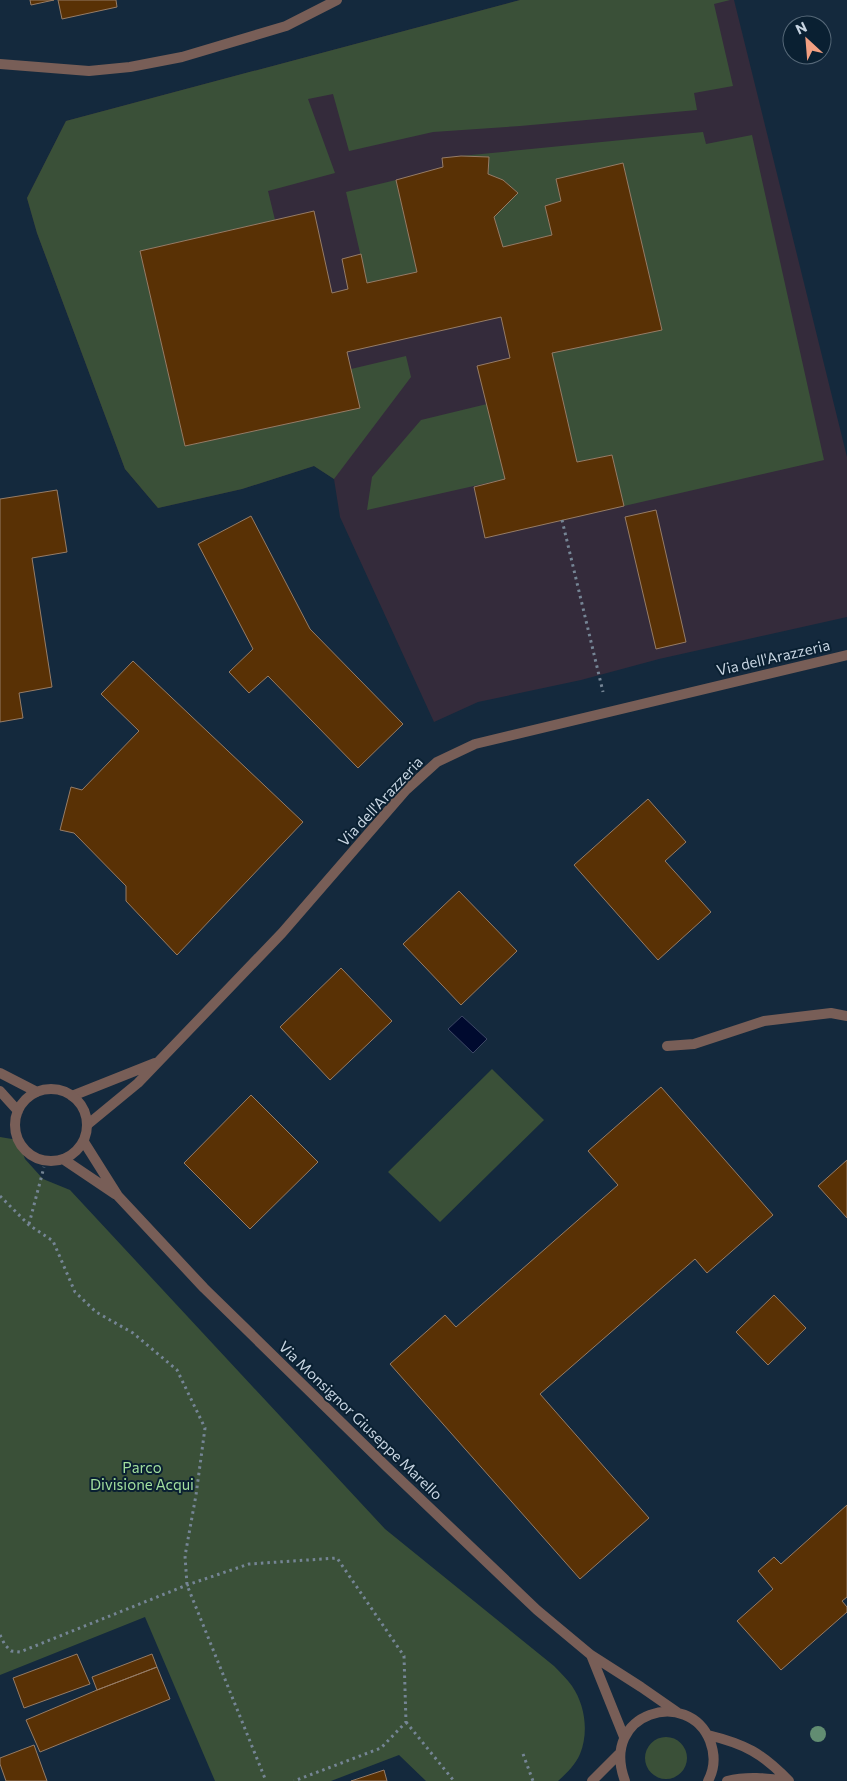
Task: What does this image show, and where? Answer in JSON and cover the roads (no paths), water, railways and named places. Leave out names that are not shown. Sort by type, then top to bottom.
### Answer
[{"type":"street","points":[[0,64],[89,71],[182,57],[286,26],[337,0]]},
{"type":"street","name":"Via dell'Arazzeria","points":[[87,1125],[138,1083],[282,933],[406,790],[437,762],[475,744],[847,655]]},
{"type":"street","points":[[666,1046],[694,1044],[764,1021],[831,1013],[847,1016]]},
{"type":"street","name":"Via dell'Arazzeria","points":[[72,1096],[158,1062]]},
{"type":"street","points":[[0,1072],[37,1092]]},
{"type":"street","points":[[49,1089],[62,1091],[72,1096],[83,1109],[87,1125],[84,1142],[71,1155],[63,1159],[46,1161],[32,1156],[21,1146],[18,1140],[15,1125],[18,1111],[29,1097],[37,1092],[49,1089]]},
{"type":"street","points":[[0,1091],[18,1111]]},
{"type":"street","name":"Via Monsignor Giuseppe Marello","points":[[84,1142],[118,1196],[204,1288],[537,1610],[591,1656],[677,1712],[690,1717],[708,1735]]},
{"type":"street","name":"Via Monsignor Giuseppe Marello","points":[[63,1159],[118,1196]]},
{"type":"street","name":"Via Monsignor Giuseppe Marello","points":[[591,1656],[624,1737]]},
{"type":"street","points":[[624,1781],[620,1768],[619,1754],[624,1737],[641,1718],[665,1711],[677,1712]]},
{"type":"street","points":[[708,1735],[713,1748],[714,1761],[708,1781]]},
{"type":"street","points":[[708,1735],[733,1741],[753,1750],[771,1762],[788,1781]]},
{"type":"street","points":[[592,1781],[619,1754]]},
{"type":"street","points":[[727,1781],[752,1777],[788,1781]]},
{"type":"water","points":[[462,1016],[487,1039],[473,1053],[448,1029]]},
{"type":"park label","name":"Parco Divisione Acqui","points":[[142,1476]]}]
